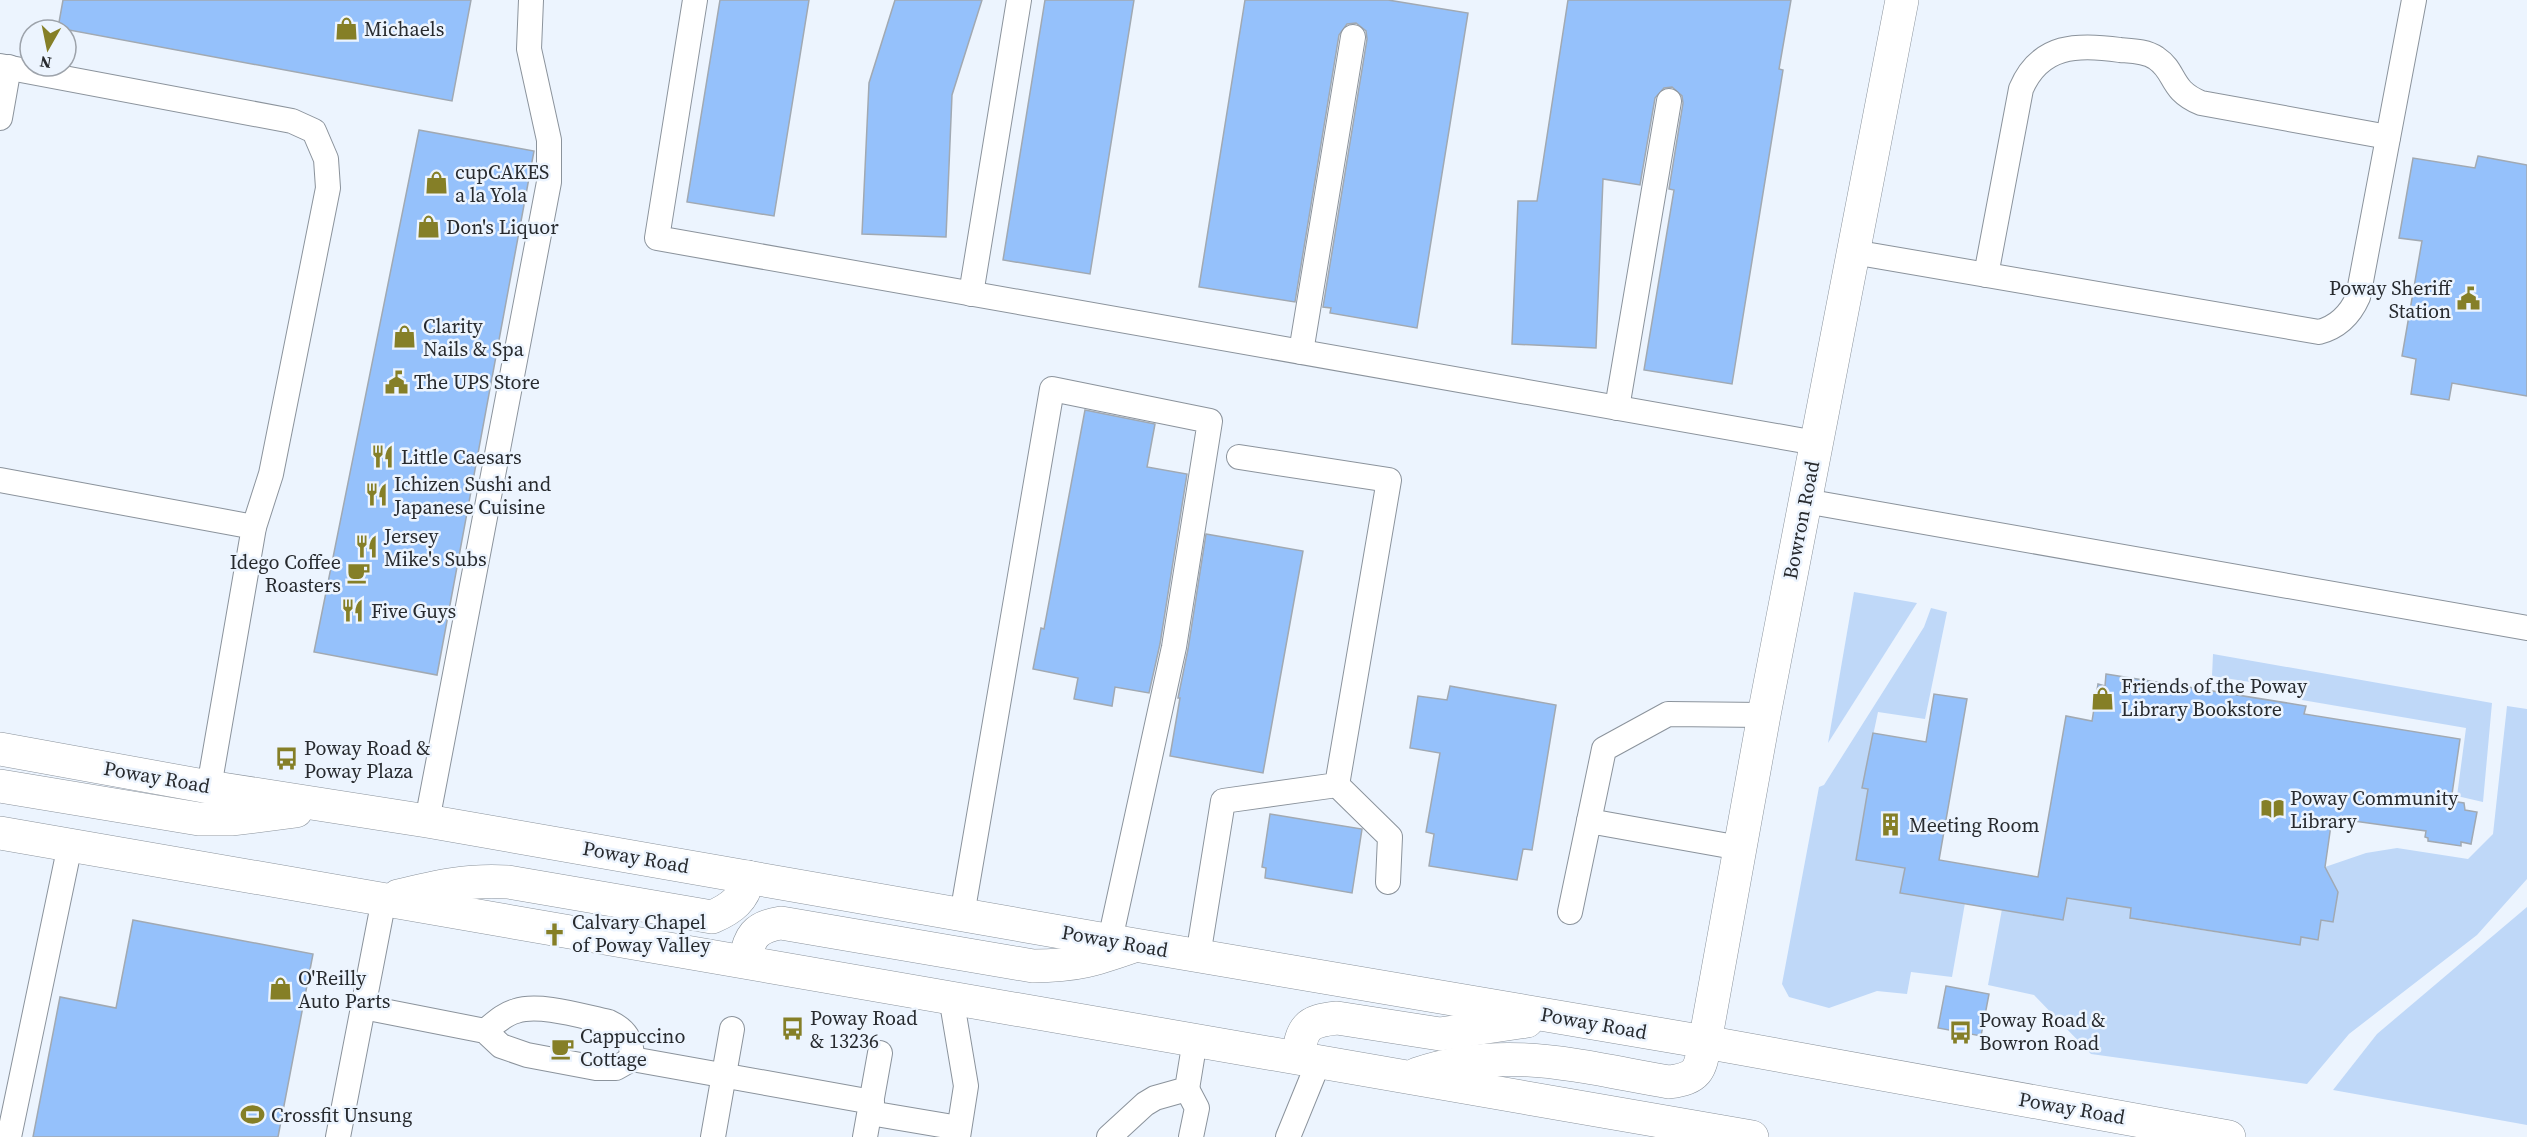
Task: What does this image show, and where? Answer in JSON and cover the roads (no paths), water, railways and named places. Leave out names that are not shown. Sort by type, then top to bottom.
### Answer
[{"type":"main road","name":"Bowron Road","points":[[1408,1077],[1468,1061],[1500,1057],[1527,1058],[1669,1082],[1686,1080],[1700,1069],[1764,715],[1902,0]]},
{"type":"main road","name":"Poway Road","points":[[0,749],[209,787],[427,821],[1198,956],[1705,1041],[2229,1137]]},
{"type":"main road","points":[[0,786],[199,819],[232,819],[334,806]]},
{"type":"main road","points":[[0,833],[1309,1059],[1659,1129],[1752,1137]]},
{"type":"main road","points":[[384,899],[448,884],[480,880],[508,882],[712,917],[733,906],[741,898],[747,888],[748,878]]},
{"type":"main road","points":[[745,961],[748,942],[756,932],[768,925],[781,923],[1033,966],[1062,966],[1088,962],[1123,943]]},
{"type":"main road","points":[[1309,1059],[1301,1035],[1312,1023],[1323,1019],[1336,1018],[1440,1034],[1552,1016]]},
{"type":"lane","points":[[427,821],[549,182],[549,140],[529,49],[531,0]]},
{"type":"lane","points":[[695,0],[657,238],[1816,443]]},
{"type":"lane","points":[[971,294],[1019,0]]},
{"type":"lane","points":[[1853,252],[2319,332],[2328,330],[2340,323],[2354,306],[2358,297],[2414,0]]},
{"type":"lane","points":[[1301,352],[1353,37]]},
{"type":"lane","points":[[1986,275],[2021,89],[2027,75],[2040,62],[2066,48],[2099,47],[2150,54],[2159,60],[2181,92],[2201,103],[2388,137]]},
{"type":"lane","points":[[0,118],[5,67],[292,121],[314,131],[326,159],[328,188],[271,474],[254,527],[209,787]]},
{"type":"lane","points":[[1617,408],[1669,100]]},
{"type":"lane","points":[[962,915],[1052,389],[1210,421],[1174,648],[1123,943]]},
{"type":"lane","points":[[1239,457],[1389,480],[1337,785]]},
{"type":"lane","points":[[0,480],[254,527]]},
{"type":"lane","points":[[1805,501],[2527,628]]},
{"type":"lane","points":[[1570,912],[1604,749],[1668,714],[1764,715]]},
{"type":"lane","points":[[1337,785],[1390,837],[1388,882]]},
{"type":"lane","points":[[1198,956],[1223,801],[1337,785]]},
{"type":"lane","points":[[1589,821],[1740,849]]},
{"type":"lane","points":[[9,1137],[70,845]]},
{"type":"lane","points":[[338,1137],[384,899]]},
{"type":"lane","points":[[363,1007],[485,1031],[501,1046],[526,1055],[596,1068],[616,1068],[632,1059],[724,1075],[871,1108],[959,1133],[966,1086],[951,997]]},
{"type":"lane","points":[[485,1031],[515,1011],[532,1008],[609,1022],[624,1032],[632,1045],[632,1059]]},
{"type":"lane","points":[[713,1137],[732,1029]]},
{"type":"lane","points":[[1191,1137],[1197,1108],[1187,1089],[1195,1040]]},
{"type":"lane","points":[[865,1137],[880,1053]]},
{"type":"lane","points":[[1288,1137],[1309,1059]]},
{"type":"lane","points":[[1109,1137],[1145,1104],[1155,1098],[1187,1089]]},
{"type":"place","name":"Michaels","points":[[346,29]]},
{"type":"place","name":"cupCAKES a la Yola","points":[[437,183]]},
{"type":"place","name":"Don's Liquor","points":[[428,227]]},
{"type":"place","name":"Poway Sheriff Station","points":[[2469,299]]},
{"type":"place","name":"Clarity Nails & Spa","points":[[405,337]]},
{"type":"place","name":"The UPS Store","points":[[396,382]]},
{"type":"place","name":"Little Caesars","points":[[383,457]]},
{"type":"place","name":"Ichizen Sushi and Japanese Cuisine","points":[[376,495]]},
{"type":"place","name":"Jersey Mike's Subs","points":[[366,547]]},
{"type":"place","name":"Idego Coffee Roasters","points":[[359,573]]},
{"type":"place","name":"Five Guys","points":[[353,611]]},
{"type":"place","name":"Friends of the Poway Library Bookstore","points":[[2103,698]]},
{"type":"place","name":"Poway Road & Poway Plaza","points":[[286,759]]},
{"type":"place","name":"Poway Community Library","points":[[2272,809]]},
{"type":"place","name":"Meeting Room","points":[[1891,825]]},
{"type":"place","name":"Calvary Chapel of Poway Valley","points":[[554,934]]},
{"type":"place","name":"O'Reilly Auto Parts","points":[[280,989]]},
{"type":"place","name":"Poway Road & 13236","points":[[792,1029]]},
{"type":"place","name":"Poway Road & Bowron Road","points":[[1961,1032]]},
{"type":"place","name":"Cappuccino Cottage","points":[[562,1048]]},
{"type":"place","name":"Crossfit Unsung","points":[[253,1115]]}]
